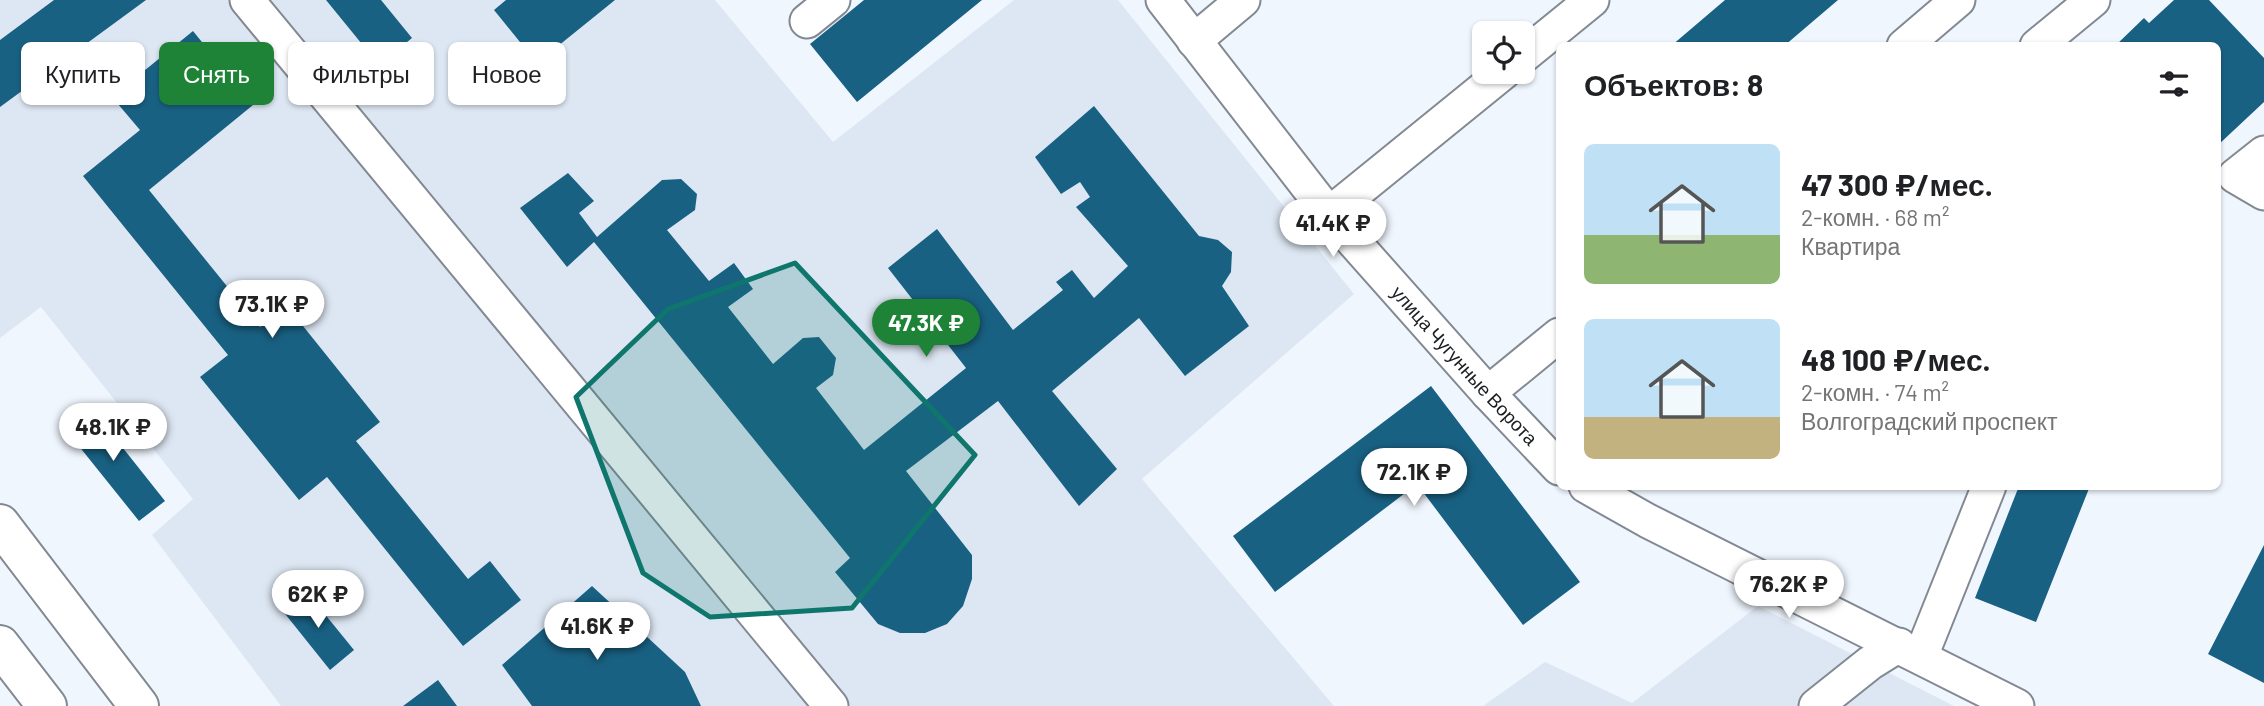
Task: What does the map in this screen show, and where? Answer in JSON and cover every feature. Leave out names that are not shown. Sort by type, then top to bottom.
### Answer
[{"type":"main road","points":[[0,524],[139,706]]},
{"type":"main road","points":[[0,645],[47,706]]},
{"type":"street","points":[[247,0],[831,706]]},
{"type":"street","points":[[807,20],[833,0]]},
{"type":"street","name":"улица Чугунные Ворота","points":[[1163,0],[1329,214],[1488,393],[1556,465]]},
{"type":"street","points":[[1194,41],[1243,0]]},
{"type":"street","points":[[1535,46],[1592,0]]},
{"type":"street","points":[[1909,42],[1958,0]]},
{"type":"street","points":[[2043,42],[2093,0]]},
{"type":"street","points":[[1329,214],[1489,84]]},
{"type":"street","points":[[2226,181],[2264,153]]},
{"type":"street","points":[[2226,181],[2264,193]]},
{"type":"street","points":[[1488,393],[1556,337]]},
{"type":"street","points":[[1593,490],[1648,521],[2017,706]]},
{"type":"street","points":[[1816,706],[1870,663],[1910,651],[1987,490]]},
{"type":"highlighted area","points":[[795,263],[975,455],[852,608],[710,617],[643,573],[576,397],[668,309]]},
{"type":"shaded area","points":[[0,0],[715,0],[833,142],[1014,0],[1118,0],[1354,294],[1142,479],[1334,706],[281,706],[152,535],[193,499],[41,307],[0,338]]},
{"type":"shaded area","points":[[1758,606],[1954,706],[1483,706],[1545,662],[1632,703]]},
{"type":"building","points":[[54,0],[146,0],[89,42],[21,42],[21,92],[0,107],[0,40]]},
{"type":"building","points":[[326,0],[381,0],[412,38],[407,42],[360,42]]},
{"type":"building","points":[[506,0],[615,0],[563,42],[520,42],[494,10]]},
{"type":"building","points":[[864,0],[982,0],[857,102],[810,44]]},
{"type":"building","points":[[1725,0],[1838,0],[1789,42],[1676,42]]},
{"type":"building","points":[[2174,0],[2209,0],[2264,58],[2264,102],[2221,142],[2221,42],[2119,42],[2144,18],[2149,23]]},
{"type":"building","points":[[193,31],[202,42],[180,42]]},
{"type":"building","points":[[159,59],[159,105],[253,105],[149,190],[260,327],[287,306],[380,422],[356,441],[468,579],[490,561],[521,600],[463,646],[327,477],[299,500],[200,377],[228,355],[83,176],[140,130],[119,105],[145,105],[145,70]]},
{"type":"building","points":[[1094,106],[1199,236],[1218,240],[1232,252],[1231,272],[1222,286],[1249,326],[1185,376],[1139,318],[1052,391],[1117,469],[1079,506],[998,401],[906,471],[972,555],[972,579],[963,606],[947,624],[925,633],[900,633],[878,624],[835,572],[850,558],[594,242],[567,267],[520,208],[568,173],[594,201],[579,213],[597,237],[662,180],[681,179],[697,194],[695,210],[667,230],[709,281],[734,263],[753,289],[728,307],[773,364],[803,338],[819,337],[836,358],[833,375],[816,388],[864,450],[966,368],[888,268],[937,229],[1013,330],[1063,290],[1056,282],[1072,270],[1094,298],[1128,266],[1076,207],[1090,197],[1080,182],[1061,194],[1035,157]]},
{"type":"building","points":[[1431,386],[1580,582],[1523,625],[1417,484],[1275,592],[1233,536]]},
{"type":"building","points":[[88,404],[165,501],[139,521],[62,425]]},
{"type":"building","points":[[2017,490],[2088,490],[2036,622],[1975,598]]},
{"type":"building","points":[[2264,545],[2264,683],[2208,654]]},
{"type":"building","points":[[592,586],[685,672],[701,706],[532,706],[502,665]]},
{"type":"building","points":[[306,591],[354,650],[330,670],[282,610]]},
{"type":"building","points":[[438,680],[457,706],[403,706]]}]
